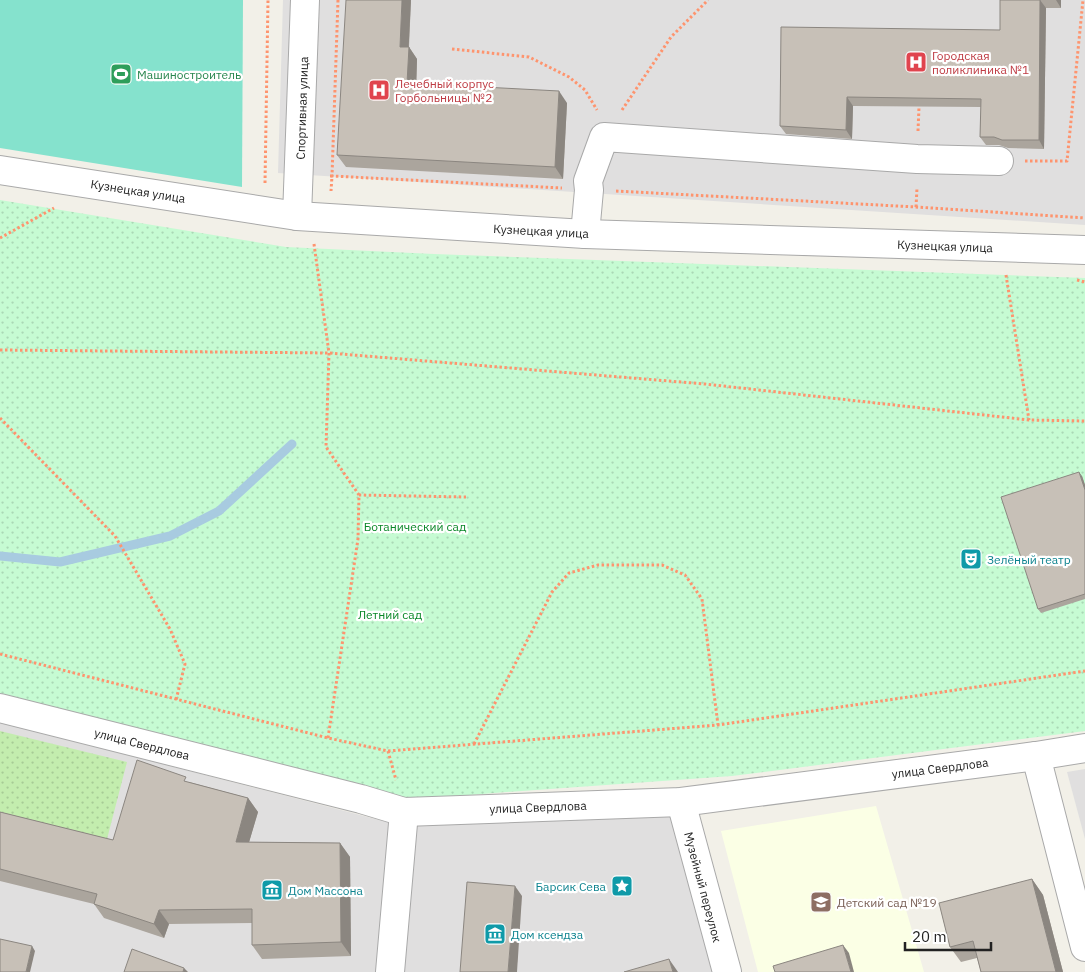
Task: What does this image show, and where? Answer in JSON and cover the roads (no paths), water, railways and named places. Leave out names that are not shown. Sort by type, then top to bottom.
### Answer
[{"type":"street","name":"Спортивная улица","points":[[298,216],[305,0]]},
{"type":"street","points":[[585,234],[589,190],[588,181],[604,137],[917,159],[1000,161]]},
{"type":"street","name":"Кузнецкая улица","points":[[0,170],[298,216],[585,234],[1085,250]]},
{"type":"street","name":"улица Свердлова","points":[[0,708],[361,799],[404,812],[680,802],[1036,756],[1082,752]]},
{"type":"street","points":[[1036,756],[1085,947]]},
{"type":"street","name":"Музейный переулок","points":[[680,802],[727,972]]},
{"type":"street","points":[[390,972],[404,812]]},
{"type":"waterway","points":[[0,556],[60,562],[170,536],[219,511],[292,444]]},
{"type":"place","name":"Городская поликлиника №1","points":[[916,62]]},
{"type":"place","name":"Машиностроитель","points":[[121,74]]},
{"type":"place","name":"Лечебный корпус Горбольницы №2","points":[[379,90]]},
{"type":"place","name":"Зелёный театр","points":[[971,559]]},
{"type":"place","name":"Барсик Сева","points":[[622,886]]},
{"type":"place","name":"Дом Масcона","points":[[272,890]]},
{"type":"place","name":"Детский сад №19","points":[[821,902]]},
{"type":"place","name":"Дом ксендза","points":[[495,934]]},
{"type":"park label","name":"Ботанический сад","points":[[415,526]]},
{"type":"park label","name":"Летний сад","points":[[390,614]]}]
